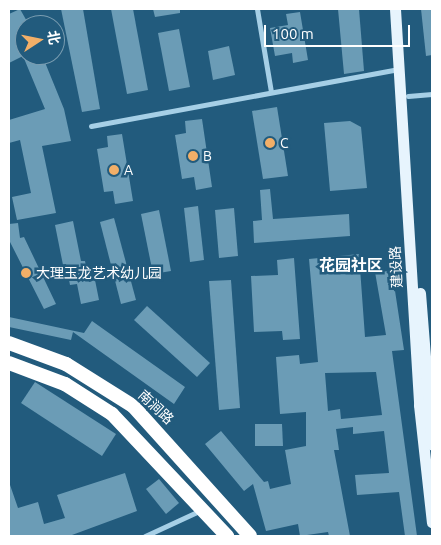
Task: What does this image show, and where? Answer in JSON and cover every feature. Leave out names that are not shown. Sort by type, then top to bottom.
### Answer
[{"type":"highway","name":"南涧路","points":[[9,343],[57,359],[117,394],[163,436],[250,536]]},
{"type":"highway","points":[[9,363],[48,376],[105,408],[142,441],[227,536]]},
{"type":"highway","points":[[202,510],[216,499]]},
{"type":"main road","name":"建设路","points":[[395,9],[419,405],[432,522]]},
{"type":"main road","name":"建设路","points":[[402,9],[432,446]]},
{"type":"street","points":[[258,9],[271,92]]},
{"type":"street","points":[[91,126],[399,69]]},
{"type":"street","points":[[408,96],[432,94]]},
{"type":"street","points":[[145,536],[202,510]]},
{"type":"building","points":[[20,9],[23,15],[15,15],[15,60],[9,63],[9,14]]},
{"type":"building","points":[[61,9],[83,9],[100,109],[82,112],[65,29],[65,15],[62,15]]},
{"type":"building","points":[[111,9],[133,9],[148,90],[127,94]]},
{"type":"building","points":[[153,9],[180,9],[180,13],[155,17]]},
{"type":"building","points":[[338,9],[359,9],[364,71],[344,74]]},
{"type":"building","points":[[421,9],[432,9],[432,55],[426,56]]},
{"type":"building","points":[[300,12],[308,60],[293,63],[292,53],[275,56],[270,28],[288,25],[286,14]]},
{"type":"building","points":[[179,29],[190,87],[169,91],[158,33]]},
{"type":"building","points":[[229,46],[235,75],[213,80],[208,51]]},
{"type":"building","points":[[27,65],[46,65],[64,109],[71,141],[42,146],[56,213],[17,220],[12,197],[31,193],[20,140],[9,143],[9,120],[45,109]]},
{"type":"building","name":"C","points":[[277,107],[288,176],[263,179],[252,111]]},
{"type":"building","name":"B","points":[[202,119],[212,187],[196,190],[194,177],[182,179],[175,135],[186,133],[185,121]]},
{"type":"building","points":[[350,121],[361,127],[367,188],[330,191],[324,123]]},
{"type":"building","name":"A","points":[[122,134],[133,201],[115,204],[113,191],[104,192],[97,149],[108,147],[107,136]]},
{"type":"building","points":[[270,189],[273,219],[349,214],[350,236],[254,243],[253,221],[262,220],[260,190]]},
{"type":"building","points":[[198,206],[204,260],[190,262],[184,208]]},
{"type":"building","points":[[234,208],[238,256],[219,258],[215,210]]},
{"type":"building","points":[[159,210],[171,271],[153,274],[141,214]]},
{"type":"building","points":[[114,218],[136,300],[121,304],[100,222]]},
{"type":"building","points":[[73,221],[81,261],[85,261],[89,282],[95,280],[99,300],[81,304],[77,284],[70,285],[66,264],[63,265],[55,225]]},
{"type":"building","points":[[18,223],[20,238],[24,237],[56,304],[44,309],[9,240],[9,224]]},
{"type":"building","points":[[359,254],[365,337],[386,335],[375,272],[392,271],[404,350],[392,351],[417,536],[405,536],[399,492],[357,495],[355,475],[389,473],[384,431],[353,434],[353,427],[336,429],[339,450],[334,450],[350,536],[329,536],[328,532],[300,536],[298,524],[266,531],[253,484],[244,491],[205,444],[221,431],[264,482],[268,481],[270,489],[291,484],[285,450],[306,446],[306,412],[280,414],[276,357],[299,355],[300,364],[318,362],[309,259]],"holes":[[[376,372],[382,415],[341,419],[340,409],[328,411],[325,373]]]},
{"type":"building","points":[[294,258],[300,339],[283,340],[282,331],[254,332],[251,276],[278,275],[277,260]]},
{"type":"building","points":[[231,280],[240,408],[219,410],[209,281]]},
{"type":"building","points":[[147,306],[210,363],[197,377],[134,320]]},
{"type":"building","points":[[9,317],[84,333],[92,321],[185,387],[174,404],[73,332],[71,340],[9,327]]},
{"type":"building","points":[[35,382],[116,434],[102,456],[21,403]]},
{"type":"building","points":[[255,424],[282,424],[283,446],[255,446]]},
{"type":"building","points":[[125,473],[137,511],[72,535],[9,536],[9,482],[18,508],[38,502],[44,524],[65,518],[57,495]]},
{"type":"building","points":[[159,479],[179,503],[166,514],[146,489]]},
{"type":"place","name":"C","points":[[270,143]]},
{"type":"place","name":"B","points":[[193,156]]},
{"type":"place","name":"A","points":[[114,170]]},
{"type":"place","name":"大理玉龙艺术幼儿园","points":[[26,273]]},
{"type":"district","name":"花园社区","points":[[351,265]]}]
